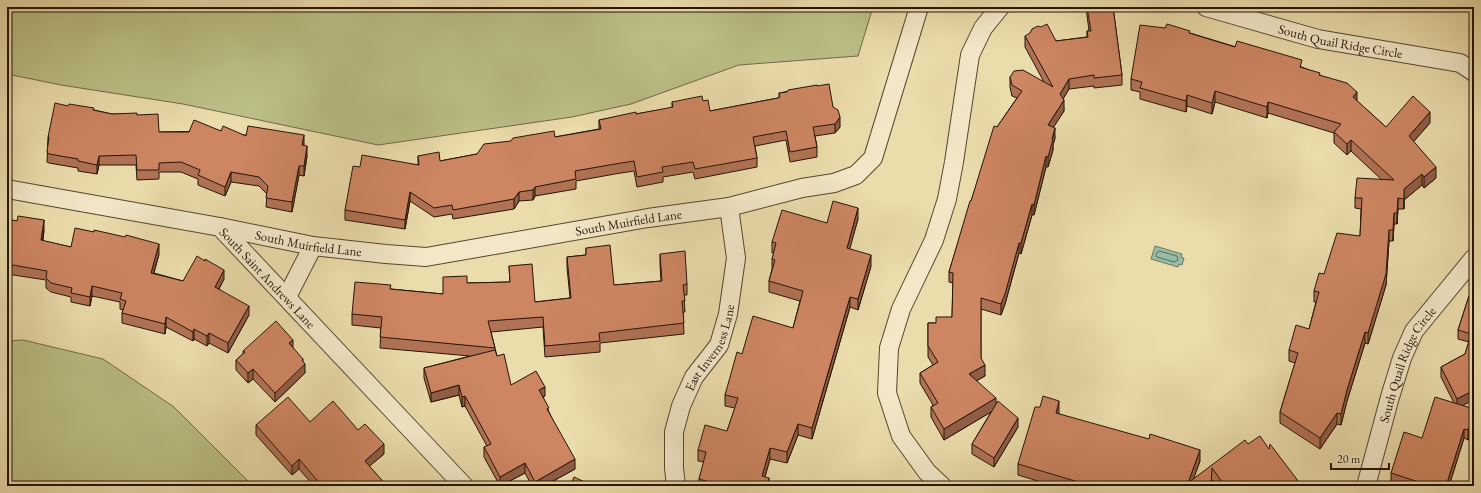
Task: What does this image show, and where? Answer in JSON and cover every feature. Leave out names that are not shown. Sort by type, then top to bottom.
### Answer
[{"type":"street","name":"South Muirfield Lane","points":[[220,226],[313,246],[426,257],[648,218],[729,207],[802,188],[834,183],[856,175],[873,158],[919,7]]},
{"type":"street","points":[[942,486],[927,472],[901,436],[887,393],[889,348],[901,309],[934,240],[947,200],[970,55],[983,28],[1000,7]]},
{"type":"street","name":"South Quail Ridge Circle","points":[[1206,7],[1318,39],[1460,63],[1474,72]]},
{"type":"street","name":"South Saint Andrews Lane","points":[[7,189],[220,226],[464,486]]},
{"type":"street","name":"East Inverness Lane","points":[[676,486],[674,468],[674,432],[681,406],[694,377],[719,345],[728,314],[736,258],[729,207]]},
{"type":"street","points":[[287,297],[313,246]]},
{"type":"street","name":"South Quail Ridge Circle","points":[[1366,486],[1390,396],[1402,358],[1414,331],[1474,258]]},
{"type":"green space","points":[[7,7],[873,7],[858,56],[739,65],[631,104],[572,117],[378,145],[183,104],[61,85],[7,74]]},
{"type":"green space","points":[[23,340],[103,359],[174,407],[253,486],[7,486],[7,341]]},
{"type":"water","points":[[1155,246],[1182,254],[1181,257],[1184,258],[1182,265],[1179,264],[1178,267],[1151,259]]},
{"type":"building","points":[[1087,7],[1113,7],[1122,75],[1094,78],[1094,75],[1069,79],[1060,94],[1064,100],[1048,125],[1055,128],[1053,139],[1048,157],[1046,156],[1034,205],[1032,204],[1021,243],[1019,243],[1005,294],[1001,304],[981,298],[981,358],[985,365],[969,374],[996,398],[944,429],[931,407],[938,403],[920,373],[938,362],[928,346],[928,323],[936,323],[936,317],[952,317],[953,273],[949,272],[970,201],[994,126],[997,127],[1022,91],[1012,85],[1010,77],[1014,71],[1023,70],[1053,87],[1025,36],[1030,33],[1032,29],[1047,24],[1056,41],[1088,37],[1087,31],[1091,31]]},
{"type":"building","points":[[1167,24],[1190,31],[1189,33],[1235,47],[1237,41],[1302,60],[1300,67],[1320,73],[1319,75],[1347,83],[1357,92],[1353,97],[1386,127],[1413,96],[1430,112],[1409,136],[1436,167],[1424,177],[1422,174],[1404,189],[1404,199],[1398,198],[1397,213],[1394,213],[1393,230],[1389,230],[1386,274],[1368,333],[1365,332],[1341,414],[1337,413],[1320,438],[1280,412],[1298,353],[1289,350],[1296,325],[1309,329],[1319,292],[1314,291],[1319,273],[1324,274],[1337,233],[1360,236],[1362,198],[1355,198],[1357,178],[1394,180],[1351,140],[1347,144],[1334,132],[1341,124],[1268,102],[1267,107],[1215,91],[1212,103],[1187,95],[1186,101],[1140,88],[1142,82],[1131,79],[1140,25],[1165,28]]},
{"type":"building","points":[[829,84],[833,107],[838,110],[840,117],[835,124],[813,127],[817,147],[790,152],[786,131],[753,137],[757,158],[695,169],[693,162],[662,167],[663,172],[637,177],[634,161],[615,164],[575,171],[576,179],[535,187],[533,190],[519,192],[514,199],[453,210],[452,205],[434,208],[410,192],[405,220],[345,210],[353,166],[360,167],[362,155],[419,165],[418,156],[439,152],[440,161],[477,154],[484,144],[511,141],[513,138],[554,131],[555,137],[601,129],[599,120],[636,112],[636,114],[673,107],[672,102],[702,96],[703,101],[708,100],[710,111],[778,98],[780,97],[779,93],[787,92],[788,90]]},
{"type":"building","points":[[55,103],[68,106],[69,104],[94,108],[93,110],[112,114],[158,114],[159,132],[189,132],[194,120],[221,131],[223,126],[246,136],[248,126],[304,135],[302,145],[307,146],[304,166],[299,166],[292,202],[266,198],[268,186],[259,177],[231,172],[225,187],[198,175],[200,170],[181,162],[159,163],[159,170],[137,170],[136,155],[99,156],[97,165],[78,161],[78,159],[49,154],[47,152],[48,137]]},
{"type":"building","points":[[833,201],[858,208],[847,248],[871,255],[858,299],[850,297],[812,428],[798,424],[787,452],[770,448],[762,476],[769,478],[767,486],[723,486],[699,479],[706,452],[698,450],[705,425],[727,431],[738,398],[725,395],[737,352],[742,354],[753,316],[793,328],[803,291],[769,281],[775,260],[772,259],[776,243],[772,242],[782,210],[827,223]]},
{"type":"building","points":[[18,216],[44,220],[41,240],[71,247],[75,228],[94,232],[94,230],[125,237],[126,235],[159,244],[151,273],[183,281],[197,256],[205,261],[205,259],[224,270],[215,287],[249,306],[228,343],[209,333],[207,336],[194,329],[193,332],[166,317],[165,324],[122,313],[126,301],[120,299],[122,293],[92,286],[90,297],[71,293],[72,288],[51,283],[46,278],[47,271],[7,264],[7,219],[17,221]]},
{"type":"building","points":[[610,245],[614,285],[662,281],[660,254],[685,251],[687,284],[683,285],[685,301],[682,301],[684,323],[599,333],[600,341],[545,346],[543,317],[488,321],[495,348],[380,337],[382,317],[352,314],[355,282],[391,285],[390,289],[443,294],[443,277],[467,276],[467,283],[510,282],[509,266],[532,264],[535,302],[571,298],[567,257],[586,255],[586,248]]},
{"type":"building","points":[[1469,296],[1474,297],[1474,390],[1457,399],[1441,367],[1465,354],[1471,334],[1458,330]]},
{"type":"building","points":[[276,321],[293,340],[289,343],[303,359],[302,360],[305,364],[275,393],[253,369],[248,373],[236,360],[245,352],[243,351]]},
{"type":"building","points":[[495,350],[497,356],[504,354],[511,385],[536,371],[545,387],[539,390],[549,408],[547,409],[575,459],[535,482],[525,463],[500,477],[484,447],[491,444],[465,396],[462,397],[459,385],[431,393],[424,368]]},
{"type":"building","points":[[1043,396],[1059,401],[1056,413],[1149,439],[1150,434],[1200,450],[1188,483],[1245,440],[1248,444],[1260,436],[1269,449],[1270,444],[1302,486],[1225,486],[1212,468],[1211,486],[1092,486],[1018,464],[1035,407],[1040,407]]},
{"type":"building","points":[[288,397],[310,422],[333,401],[358,430],[365,424],[384,444],[365,461],[387,486],[322,486],[299,459],[292,466],[256,425]]},
{"type":"building","points":[[1435,397],[1474,409],[1468,430],[1464,429],[1446,486],[1431,486],[1391,473],[1404,432],[1422,438]]},
{"type":"building","points":[[998,401],[1018,418],[994,458],[972,444]]},
{"type":"building","points":[[574,477],[593,486],[570,486]]}]
